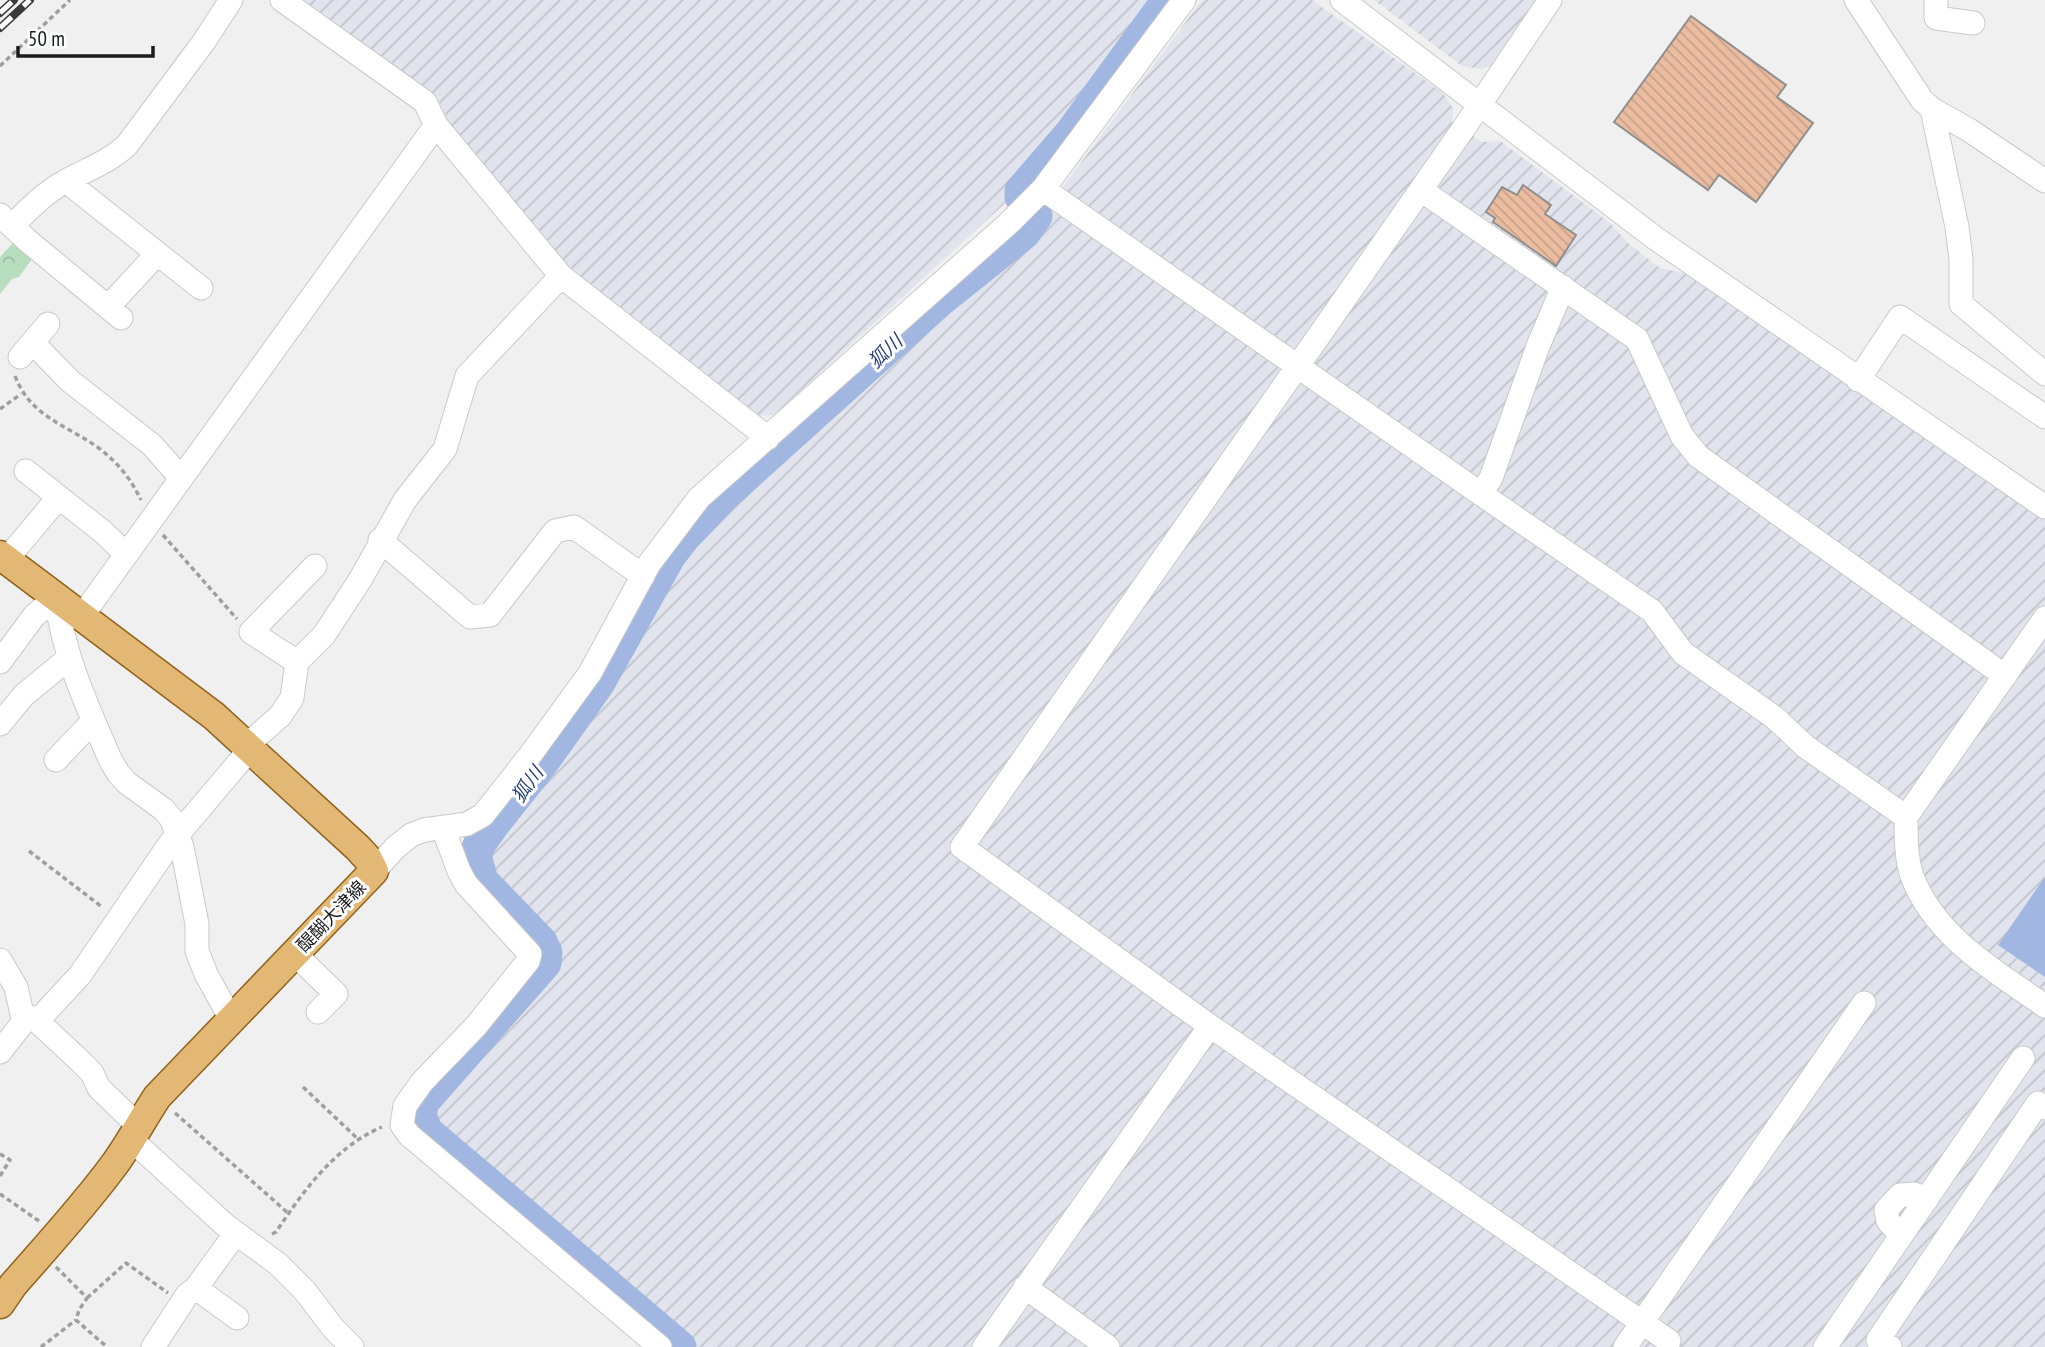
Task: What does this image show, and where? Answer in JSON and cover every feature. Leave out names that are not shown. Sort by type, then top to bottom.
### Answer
[{"type":"main road","name":"醍醐大津線","points":[[0,1304],[136,1132],[157,1097],[374,871],[358,848],[214,716],[3,557]]},
{"type":"street","points":[[157,254],[114,312],[6,221],[66,181],[113,158],[127,145],[203,43],[231,0]]},
{"type":"street","points":[[282,0],[425,102],[436,125],[561,276],[768,438]]},
{"type":"street","points":[[374,871],[411,835],[424,830],[467,824],[482,815],[528,758],[590,673],[649,564],[699,498],[999,232],[1043,188],[1184,0]]},
{"type":"street","points":[[1342,0],[1655,238],[2045,507]]},
{"type":"street","points":[[1550,0],[1421,190],[962,847],[1210,1026],[1669,1341]]},
{"type":"street","points":[[1856,0],[1922,100],[2045,181]]},
{"type":"street","points":[[1936,0],[1936,18],[1973,23]]},
{"type":"street","points":[[1932,108],[1957,227],[1961,259],[1961,304],[2045,374]]},
{"type":"street","points":[[82,616],[436,125]]},
{"type":"street","points":[[66,181],[201,288]]},
{"type":"street","points":[[1043,188],[1652,611],[1683,653],[1774,717],[1806,747],[1906,817]]},
{"type":"street","points":[[1421,190],[1637,339],[1682,436],[1698,457],[2005,676]]},
{"type":"street","points":[[0,1052],[30,1020],[42,1016],[80,975],[169,845],[249,746],[281,716],[292,698],[297,662],[324,635],[360,580],[380,540],[405,500],[444,449],[467,376],[561,276]]},
{"type":"street","points":[[1482,494],[1492,478],[1538,346],[1563,287]]},
{"type":"street","points":[[1858,380],[1900,317],[2045,417]]},
{"type":"street","points":[[48,324],[22,357],[70,381],[152,444],[181,478]]},
{"type":"street","points":[[26,471],[103,532],[126,554]]},
{"type":"street","points":[[3,557],[59,497]]},
{"type":"street","points":[[380,540],[470,617],[489,615],[555,531],[573,527],[643,576]]},
{"type":"street","points":[[297,662],[251,632],[315,566]]},
{"type":"street","points":[[57,597],[59,619],[69,658],[93,720],[118,773],[171,818],[182,847],[197,924],[197,951],[206,974],[231,1019]]},
{"type":"street","points":[[0,662],[34,616],[57,597]]},
{"type":"street","points":[[2045,618],[1906,817],[1906,846],[1912,876],[1927,904],[1966,951],[2045,1006]]},
{"type":"street","points":[[0,724],[24,695],[69,658]]},
{"type":"street","points":[[56,760],[93,720]]},
{"type":"street","points":[[443,828],[458,871],[466,884],[530,954],[528,961],[476,1026],[422,1082],[405,1106],[402,1125],[409,1135],[645,1342]]},
{"type":"street","points":[[295,954],[337,994],[318,1012]]},
{"type":"street","points":[[0,960],[16,987],[22,1014],[80,1061],[92,1073],[99,1088],[128,1116],[136,1132],[243,1239],[278,1264],[304,1292],[326,1338],[352,1347]]},
{"type":"street","points":[[1625,1347],[1864,1003]]},
{"type":"street","points":[[985,1347],[1210,1026]]},
{"type":"street","points":[[1825,1347],[2023,1058]]},
{"type":"street","points":[[1890,1347],[1878,1340],[2038,1103],[2045,1108]]},
{"type":"street","points":[[153,1347],[189,1295],[243,1239]]},
{"type":"street","points":[[1025,1287],[1108,1347]]},
{"type":"street","points":[[189,1295],[237,1318]]},
{"type":"path","points":[[0,66],[70,0]]},
{"type":"path","points":[[21,393],[22,357]]},
{"type":"path","points":[[0,409],[21,393]]},
{"type":"path","points":[[21,393],[61,427],[99,448],[124,470],[150,521],[251,632]]},
{"type":"path","points":[[29,851],[118,919]]},
{"type":"path","points":[[303,1087],[358,1139]]},
{"type":"path","points":[[157,1097],[288,1213]]},
{"type":"path","points":[[243,1239],[276,1232],[322,1170],[358,1139],[388,1125],[402,1125]]},
{"type":"path","points":[[0,1154],[10,1160],[0,1176]]},
{"type":"path","points":[[0,1194],[49,1243],[88,1298]]},
{"type":"path","points":[[41,1347],[76,1320],[79,1310],[88,1298],[126,1264],[189,1295]]},
{"type":"path","points":[[76,1320],[107,1347]]},
{"type":"shaded area","points":[[303,0],[1157,0],[1014,195],[774,415],[755,416],[572,273],[456,138],[437,97]]},
{"type":"shaded area","points":[[1202,0],[1312,0],[1443,93],[1453,108],[1452,122],[1482,142],[1500,141],[1609,222],[1628,243],[1660,268],[1689,274],[1785,337],[2045,518],[2045,1347],[691,1347],[428,1126],[425,1106],[550,965],[553,953],[551,939],[484,871],[485,856],[558,759],[614,676],[657,595],[695,540],[715,519],[1021,243]]},
{"type":"shaded area","points":[[1374,0],[1540,0],[1499,58],[1492,66],[1480,69],[1462,66]]},
{"type":"green space","points":[[14,242],[32,259],[19,277],[12,279],[0,294],[0,257]]},
{"type":"water","points":[[2045,879],[2045,977],[1998,945]]},
{"type":"building","points":[[1691,16],[1786,85],[1777,97],[1813,123],[1756,202],[1719,175],[1708,190],[1614,122]]},
{"type":"building","points":[[1523,185],[1551,205],[1545,214],[1576,235],[1556,266],[1493,222],[1495,218],[1486,212],[1502,187],[1517,195]]},
{"type":"waterway","name":"狐川","points":[[1021,197],[1021,191],[1071,133],[1168,0]]},
{"type":"waterway","name":"狐川","points":[[680,1347],[426,1131],[421,1118],[421,1104],[545,963],[546,953],[541,942],[482,881],[475,856],[480,843],[495,822],[542,763],[598,684],[670,555],[684,537],[723,496],[938,302],[1024,233],[1036,216]]},
{"type":"railway","points":[[0,13],[14,0]]},
{"type":"railway","points":[[0,28],[30,0]]}]
